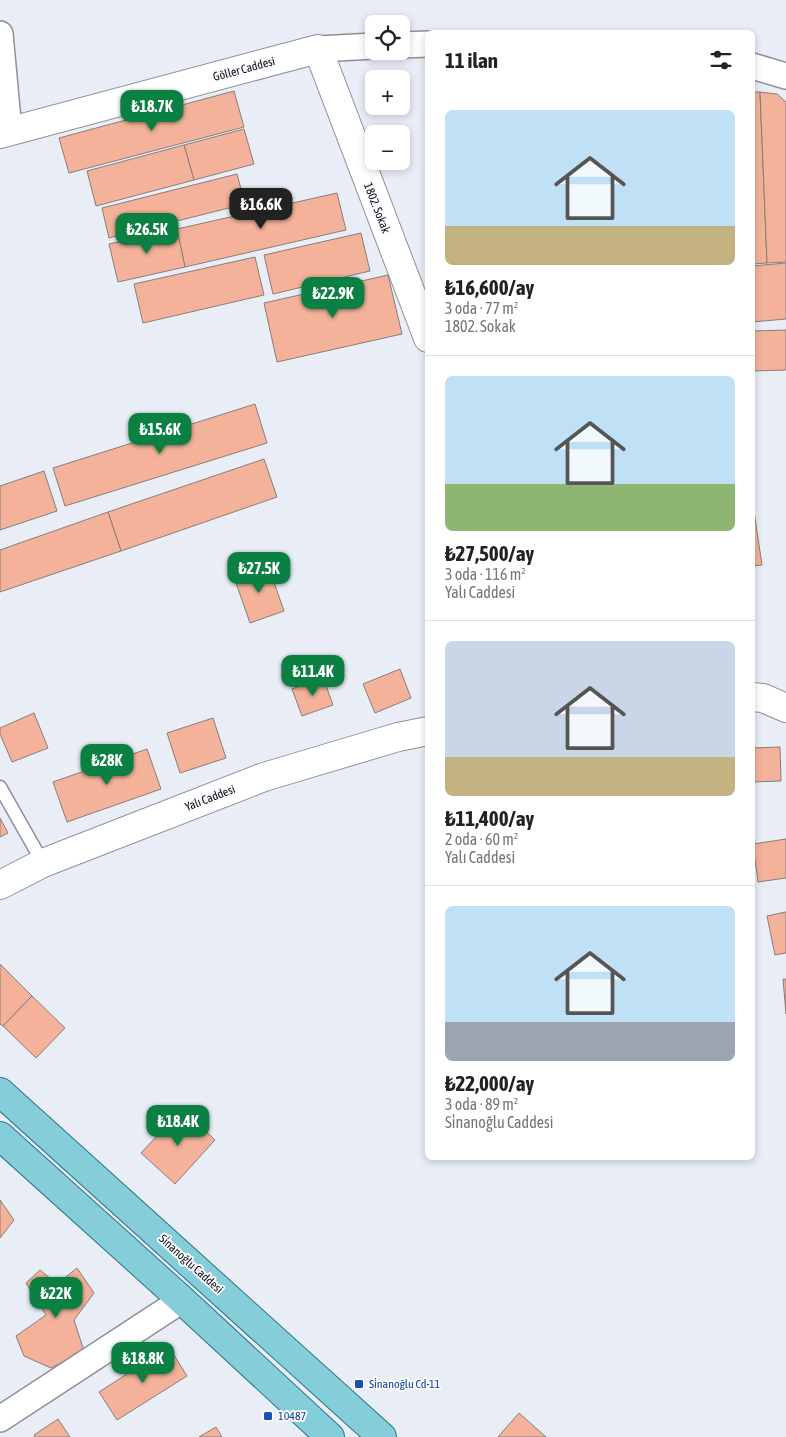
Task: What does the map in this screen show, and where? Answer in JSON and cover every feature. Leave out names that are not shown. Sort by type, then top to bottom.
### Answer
[{"type":"main road","name":"Si̇nanoğlu Caddesi","points":[[0,1092],[382,1437]]},
{"type":"main road","points":[[0,1136],[330,1437]]},
{"type":"street","points":[[0,34],[5,132]]},
{"type":"street","points":[[410,45],[425,44]]},
{"type":"street","name":"Göller Caddesi","points":[[5,132],[318,50],[365,47]]},
{"type":"street","name":"1802. Sokak","points":[[318,50],[425,330]]},
{"type":"street","points":[[755,67],[786,76]]},
{"type":"street","points":[[755,697],[763,698],[786,708]]},
{"type":"street","name":"Yalı Caddesi","points":[[0,885],[43,863],[264,777],[398,737],[425,732]]},
{"type":"street","points":[[0,1419],[182,1300]]},
{"type":"lane","points":[[0,787],[43,863]]},
{"type":"building","points":[[234,91],[244,127],[69,173],[59,138]]},
{"type":"building","points":[[755,92],[760,92],[767,263],[755,264]]},
{"type":"building","points":[[760,92],[777,94],[786,102],[786,262],[767,263]]},
{"type":"building","points":[[244,129],[254,164],[194,180],[184,145]]},
{"type":"building","points":[[184,145],[194,180],[96,206],[87,171]]},
{"type":"building","points":[[237,174],[245,204],[109,238],[102,208]]},
{"type":"building","points":[[337,193],[346,230],[185,267],[177,229]]},
{"type":"building","points":[[177,229],[185,267],[118,282],[109,244]]},
{"type":"building","points":[[361,233],[370,271],[273,294],[264,255]]},
{"type":"building","points":[[255,257],[264,295],[143,323],[134,284]]},
{"type":"building","points":[[786,263],[786,319],[755,322],[755,266]]},
{"type":"building","points":[[388,275],[402,334],[277,362],[264,303]]},
{"type":"building","points":[[786,330],[786,370],[755,371],[755,331]]},
{"type":"building","points":[[255,404],[267,443],[65,506],[53,468]]},
{"type":"building","points":[[264,459],[277,497],[121,551],[108,512]]},
{"type":"building","points":[[44,471],[57,511],[0,530],[0,486]]},
{"type":"building","points":[[108,512],[121,551],[0,592],[0,550]]},
{"type":"building","points":[[755,518],[762,565],[755,566]]},
{"type":"building","points":[[268,565],[284,611],[250,623],[234,577]]},
{"type":"building","points":[[400,669],[411,698],[375,713],[363,684]]},
{"type":"building","points":[[323,677],[333,705],[302,716],[292,689]]},
{"type":"building","points":[[34,713],[48,748],[12,762],[0,734],[0,728]]},
{"type":"building","points":[[213,718],[226,758],[180,773],[167,733]]},
{"type":"building","points":[[780,747],[781,781],[755,782],[755,748]]},
{"type":"building","points":[[147,749],[161,789],[67,822],[53,782]]},
{"type":"building","points":[[0,818],[8,833],[0,837]]},
{"type":"building","points":[[786,839],[786,878],[758,882],[755,844]]},
{"type":"building","points":[[786,912],[786,953],[775,955],[767,916]]},
{"type":"building","points":[[0,964],[32,996],[3,1026],[0,1024]]},
{"type":"building","points":[[783,979],[786,979],[786,1014]]},
{"type":"building","points":[[32,996],[65,1028],[36,1058],[3,1026]]},
{"type":"building","points":[[182,1109],[215,1140],[175,1184],[141,1153]]},
{"type":"building","points":[[0,1200],[14,1220],[0,1238]]},
{"type":"building","points":[[77,1268],[94,1293],[74,1320],[84,1351],[51,1368],[24,1356],[16,1336],[46,1315],[26,1283],[40,1270],[57,1284]]},
{"type":"building","points":[[169,1347],[187,1376],[117,1420],[99,1392]]},
{"type":"building","points":[[519,1413],[546,1437],[498,1437]]},
{"type":"building","points":[[58,1419],[70,1437],[35,1437],[34,1435]]},
{"type":"building","points":[[216,1427],[222,1437],[199,1437]]},
{"type":"place","name":"Si̇nanoğlu Cd-11","points":[[359,1384]]},
{"type":"place","name":"10487","points":[[268,1416]]}]
